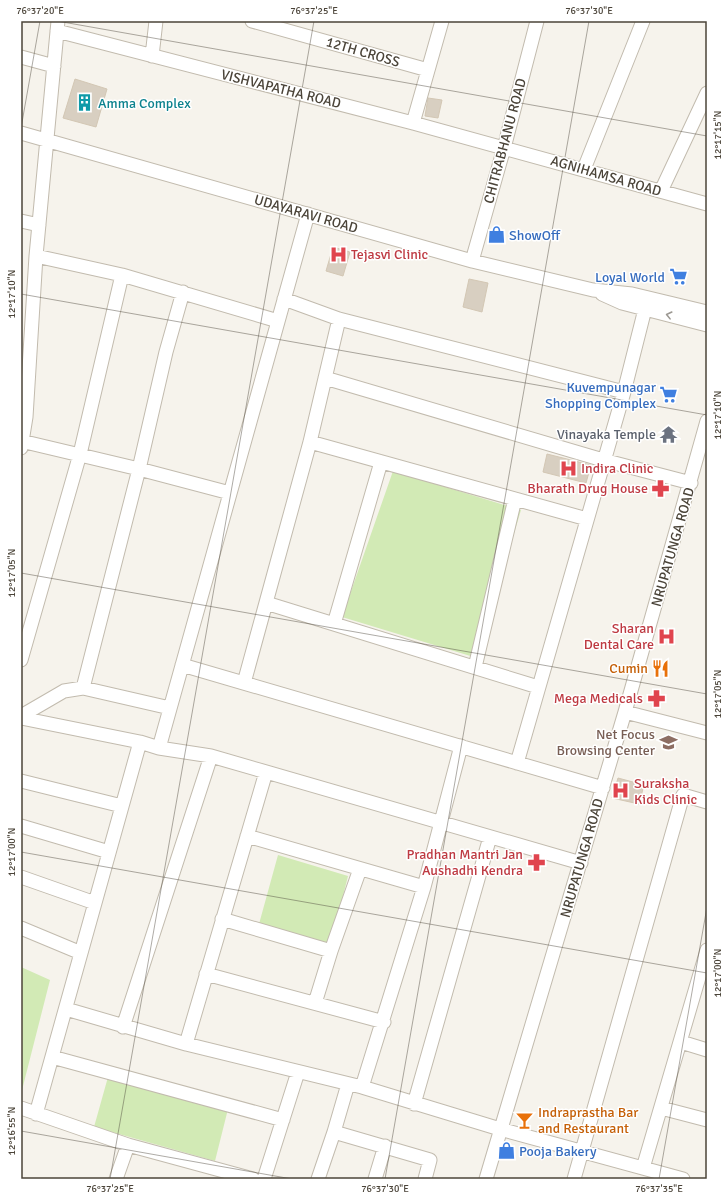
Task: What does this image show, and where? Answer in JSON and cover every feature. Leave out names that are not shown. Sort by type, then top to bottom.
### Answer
[{"type":"street","points":[[152,56],[156,21]]},
{"type":"street","name":"12TH CROSS","points":[[252,21],[428,70]]},
{"type":"street","points":[[413,123],[442,21]]},
{"type":"street","name":"CHITRABHANU ROAD","points":[[472,262],[504,148],[537,21]]},
{"type":"street","points":[[584,169],[643,21]]},
{"type":"street","points":[[58,26],[25,354],[24,416],[21,443],[80,454],[230,493]]},
{"type":"street","name":"VISHVAPATHA ROAD","points":[[58,26],[152,56],[504,148]]},
{"type":"street","points":[[21,57],[54,66]]},
{"type":"street","points":[[661,191],[707,93]]},
{"type":"street","name":"UDAYARAVI ROAD","points":[[21,132],[472,262],[593,290],[632,294],[707,312]]},
{"type":"street","name":"AGNIHAMSA ROAD","points":[[504,148],[707,204]]},
{"type":"street","points":[[159,748],[308,214]]},
{"type":"street","points":[[21,220],[39,225]]},
{"type":"street","points":[[36,256],[122,275],[278,321]]},
{"type":"street","points":[[21,660],[80,454],[122,275]]},
{"type":"street","name":"UDAYARAVI ROAD","points":[[593,290],[622,303],[707,325]]},
{"type":"street","points":[[83,688],[139,469],[166,352],[183,292]]},
{"type":"street","points":[[284,299],[339,319],[624,392]]},
{"type":"street","points":[[517,763],[603,460],[624,392],[645,309]]},
{"type":"street","points":[[244,683],[310,442],[339,319]]},
{"type":"street","points":[[325,378],[603,460],[691,484]]},
{"type":"street","name":"NRUPATUNGA ROAD","points":[[486,1179],[603,788],[706,429]]},
{"type":"street","points":[[310,442],[587,519]]},
{"type":"street","points":[[334,624],[381,462]]},
{"type":"street","points":[[475,667],[515,499]]},
{"type":"street","points":[[266,602],[538,687]]},
{"type":"street","points":[[182,665],[603,788]]},
{"type":"street","points":[[21,717],[64,691],[83,688],[170,708]]},
{"type":"street","points":[[625,712],[707,733]]},
{"type":"street","points":[[21,717],[140,742],[159,748],[211,756],[581,863]]},
{"type":"street","points":[[36,1114],[140,742]]},
{"type":"street","points":[[362,1087],[384,1022],[424,887],[442,824],[461,746]]},
{"type":"street","points":[[123,1027],[211,756]]},
{"type":"street","points":[[186,1044],[266,772]]},
{"type":"street","points":[[21,781],[122,806]]},
{"type":"street","points":[[574,1179],[683,795],[707,802]]},
{"type":"street","points":[[21,826],[109,852]]},
{"type":"street","points":[[247,836],[424,887]]},
{"type":"street","points":[[414,1104],[490,837]]},
{"type":"street","points":[[315,1003],[331,951],[360,869]]},
{"type":"street","points":[[21,877],[95,903]]},
{"type":"street","points":[[222,919],[331,951]]},
{"type":"street","points":[[21,928],[81,953]]},
{"type":"street","points":[[643,1168],[681,1042],[703,980],[707,950]]},
{"type":"street","points":[[206,974],[384,1022]]},
{"type":"street","points":[[66,1009],[123,1027],[186,1044],[362,1087],[500,1129],[683,1179]]},
{"type":"street","points":[[681,1042],[707,1050]]},
{"type":"street","points":[[52,1057],[283,1120]]},
{"type":"street","points":[[264,1179],[298,1072]]},
{"type":"street","points":[[318,1179],[348,1084]]},
{"type":"street","points":[[21,1108],[128,1145],[253,1179]]},
{"type":"street","points":[[661,1108],[707,1120]]},
{"type":"street","points":[[334,1132],[430,1160],[424,1179]]},
{"type":"street","points":[[116,1179],[128,1145]]},
{"type":"street","points":[[375,1179],[385,1146]]},
{"type":"green space","points":[[393,471],[521,510],[477,658],[342,617]]},
{"type":"green space","points":[[278,855],[348,876],[331,944],[259,924]]},
{"type":"green space","points":[[21,967],[50,980],[21,1094]]},
{"type":"green space","points":[[108,1077],[228,1109],[215,1161],[94,1127]]},
{"type":"building","name":"Amma Complex","points":[[75,79],[107,89],[96,127],[63,118]]},
{"type":"building","points":[[428,98],[442,100],[438,118],[425,116]]},
{"type":"building","points":[[333,247],[350,252],[343,276],[326,271]]},
{"type":"building","points":[[469,279],[488,283],[482,312],[463,307]]},
{"type":"building","points":[[547,454],[591,465],[586,483],[543,472]]},
{"type":"building","points":[[618,778],[644,785],[639,804],[612,798]]},
{"type":"place","name":"Amma Complex","points":[[85,103]]},
{"type":"place","name":"ShowOff","points":[[496,235]]},
{"type":"place","name":"Tejasvi Clinic","points":[[338,254]]},
{"type":"place","name":"Loyal World","points":[[678,277]]},
{"type":"place","name":"Kuvempunagar Shopping Complex","points":[[669,395]]},
{"type":"place","name":"Vinayaka Temple","points":[[669,434]]},
{"type":"place","name":"Indira Clinic","points":[[568,468]]},
{"type":"place","name":"Bharath Drug House","points":[[661,488]]},
{"type":"place","name":"Sharan Dental Care","points":[[667,636]]},
{"type":"place","name":"Cumin","points":[[661,668]]},
{"type":"place","name":"Mega Medicals","points":[[656,698]]},
{"type":"place","name":"Net Focus Browsing Center","points":[[668,742]]},
{"type":"place","name":"Suraksha Kids Clinic","points":[[621,791]]},
{"type":"place","name":"Pradhan Mantri Jan Aushadhi Kendra","points":[[536,862]]},
{"type":"place","name":"Indraprastha Bar and Restaurant","points":[[525,1120]]},
{"type":"place","name":"Pooja Bakery","points":[[506,1151]]}]
